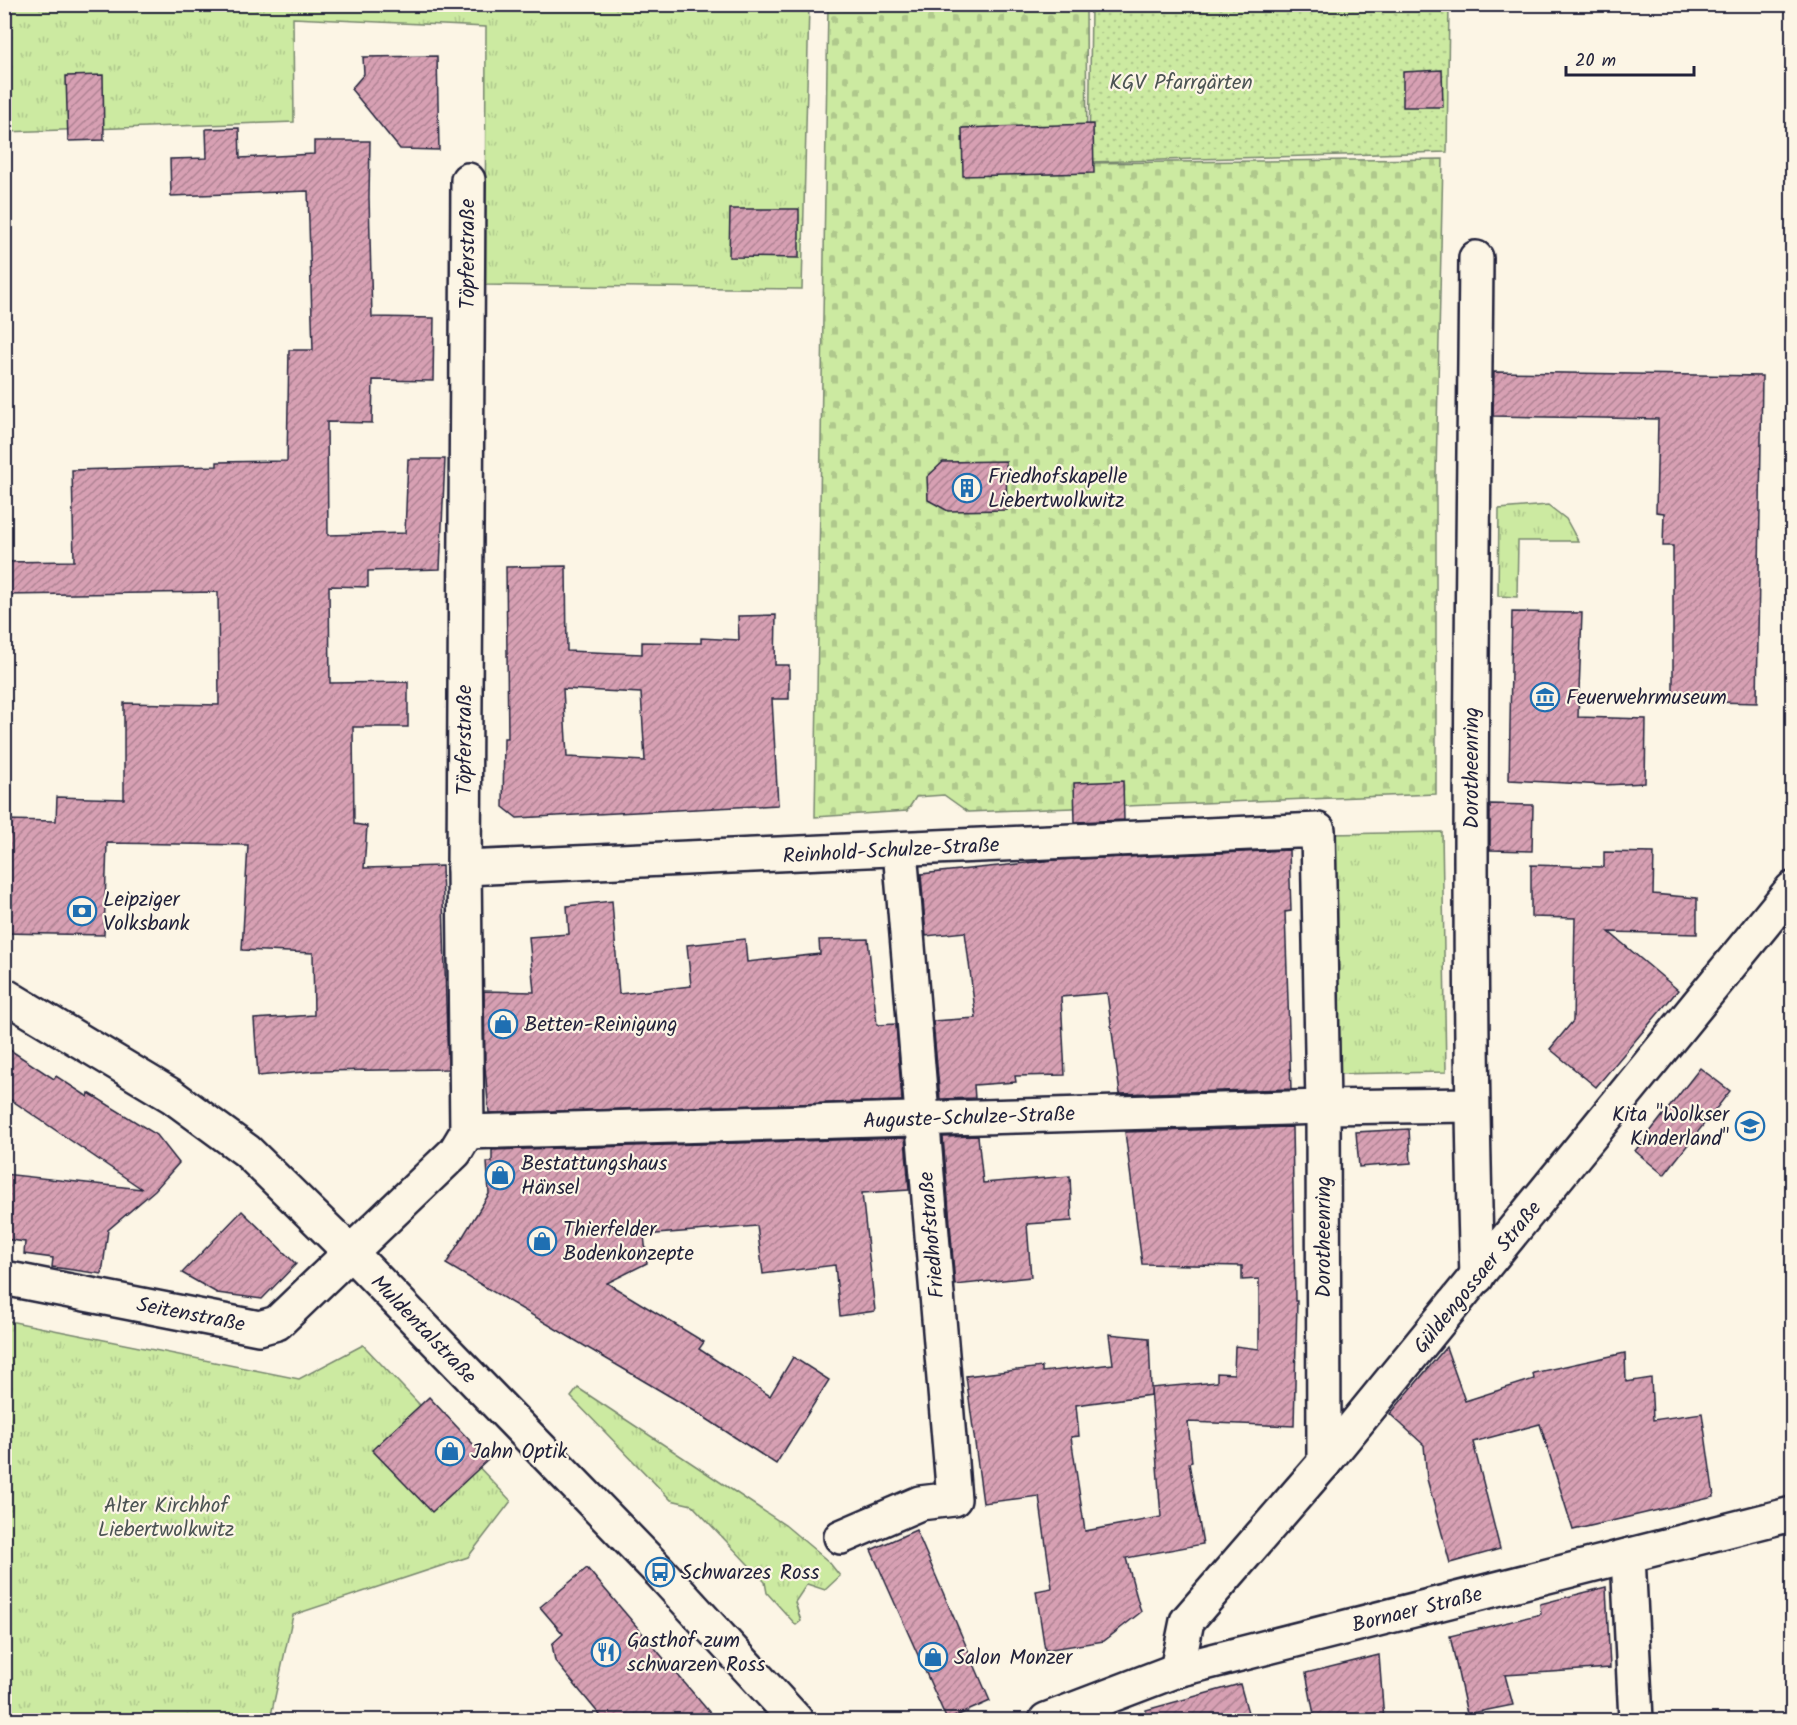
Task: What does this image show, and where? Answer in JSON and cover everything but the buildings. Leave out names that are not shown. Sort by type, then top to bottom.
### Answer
[{"type":"street","name":"Töpferstraße","points":[[466,1132],[464,868],[468,180]]},
{"type":"street","name":"Dorotheenring","points":[[1476,258],[1470,807],[1472,1105],[1477,1277]]},
{"type":"street","name":"Reinhold-Schulze-Straße","points":[[464,868],[1318,830]]},
{"type":"street","name":"Dorotheenring","points":[[1318,830],[1323,1107],[1324,1463]]},
{"type":"street","name":"Friedhofstraße","points":[[841,1537],[920,1503],[954,1499],[900,850]]},
{"type":"street","name":"Güldengossaer Straße","points":[[1177,1670],[1187,1621],[1324,1463],[1792,889]]},
{"type":"street","name":"Muldentalstraße","points":[[4,995],[172,1096],[247,1151],[350,1252],[660,1572],[796,1720]]},
{"type":"street","name":"Auguste-Schulze-Straße","points":[[466,1132],[1323,1107],[1472,1105]]},
{"type":"street","points":[[350,1252],[454,1152],[466,1132]]},
{"type":"street","name":"Seitenstraße","points":[[4,1278],[259,1328],[277,1323],[350,1252]]},
{"type":"street","name":"Bornaer Straße","points":[[1046,1720],[1177,1670],[1792,1514]]},
{"type":"street","points":[[1628,1556],[1636,1720]]},
{"type":"green space","points":[[4,5],[809,5],[802,289],[485,285],[486,27],[293,18],[294,122],[5,132]]},
{"type":"green space","points":[[828,5],[1086,5],[1087,163],[1443,159],[1436,473],[1436,794],[968,812],[944,795],[916,797],[907,811],[815,817]]},
{"type":"green space","name":"KGV Pfarrgärten","points":[[1091,5],[1449,5],[1447,152],[1089,162]]},
{"type":"green space","points":[[1548,505],[1566,519],[1578,541],[1518,541],[1517,597],[1498,596],[1499,509]]},
{"type":"green space","points":[[1442,832],[1446,1072],[1335,1074],[1331,834]]},
{"type":"green space","name":"Alter Kirchhof Liebertwolkwitz","points":[[4,1320],[299,1379],[363,1345],[511,1501],[468,1557],[293,1615],[270,1720],[5,1720]]},
{"type":"green space","points":[[578,1388],[785,1525],[829,1562],[840,1576],[825,1590],[807,1584],[795,1602],[801,1621],[796,1625],[767,1593],[765,1582],[692,1505],[671,1500],[571,1397]]},
{"type":"place","name":"Friedhofskapelle Liebertwolkwitz","points":[[967,488]]},
{"type":"place","name":"Feuerwehrmuseum","points":[[1545,697]]},
{"type":"place","name":"Leipziger Volksbank","points":[[82,911]]},
{"type":"place","name":"Betten-Reinigung","points":[[503,1024]]},
{"type":"place","name":"Kita \"Wolkser Kinderland\"","points":[[1750,1126]]},
{"type":"place","name":"Bestattungshaus Hänsel","points":[[500,1175]]},
{"type":"place","name":"Thierfelder Bodenkonzepte","points":[[542,1241]]},
{"type":"place","name":"Jahn Optik","points":[[450,1451]]},
{"type":"place","name":"Schwarzes Ross","points":[[660,1572]]},
{"type":"place","name":"Gasthof zum schwarzen Ross","points":[[606,1652]]},
{"type":"place","name":"Salon Monzer","points":[[933,1657]]}]
